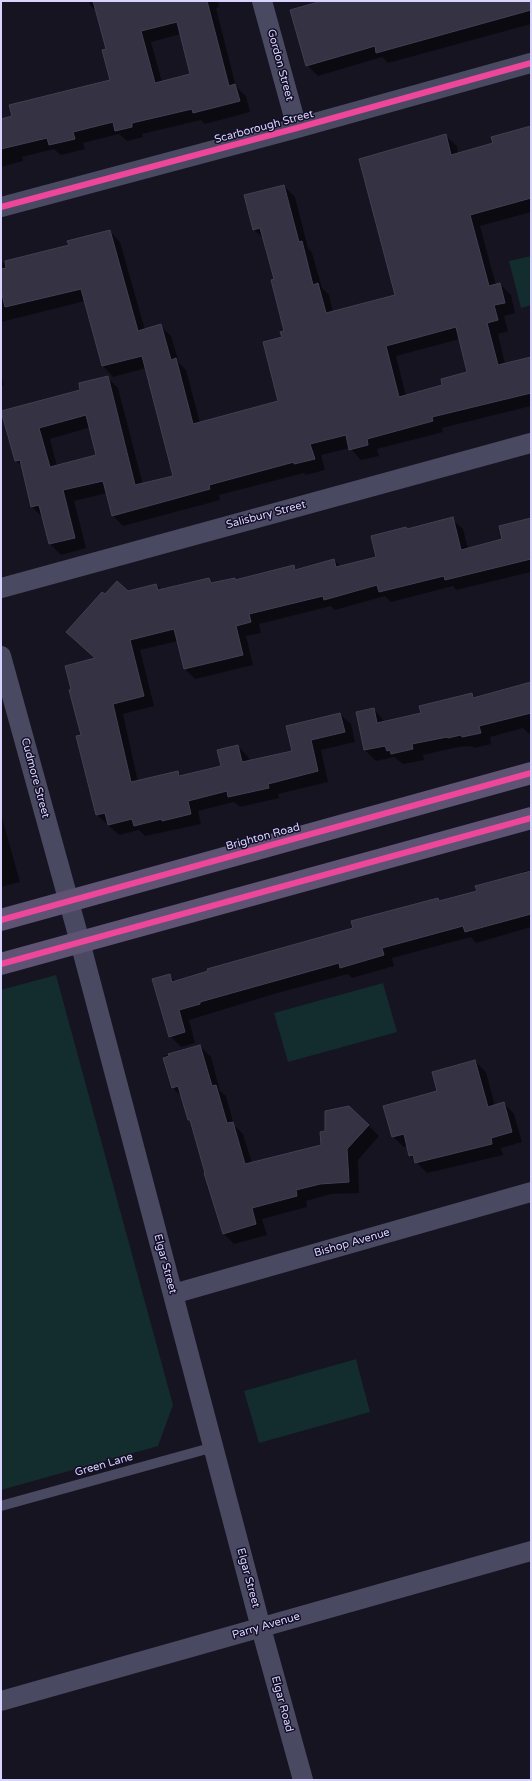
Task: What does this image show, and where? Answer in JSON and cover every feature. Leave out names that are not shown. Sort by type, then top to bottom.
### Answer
[{"type":"main road","name":"Brighton Road","points":[[1,920],[531,773]]},
{"type":"main road","points":[[1,964],[531,818]]},
{"type":"street","name":"Gordon Street","points":[[262,1],[297,128]]},
{"type":"street","name":"Scarborough Street","points":[[1,207],[297,128],[531,63]]},
{"type":"street","name":"Salisbury Street","points":[[1,588],[531,443]]},
{"type":"street","name":"Cudmore Street","points":[[1,656],[69,901]]},
{"type":"street","name":"Elgar Street","points":[[69,901],[261,1628]]},
{"type":"street","name":"Bishop Avenue","points":[[173,1294],[531,1192]]},
{"type":"street","name":"Parry Avenue","points":[[1,1700],[531,1551]]},
{"type":"street","name":"Elgar Road","points":[[261,1628],[303,1780]]},
{"type":"lane","name":"Green Lane","points":[[1,1506],[214,1447]]},
{"type":"green space","points":[[531,256],[531,305],[521,308],[509,261]]},
{"type":"green space","points":[[56,975],[173,1405],[158,1446],[1,1490],[1,990]]},
{"type":"green space","points":[[383,983],[397,1032],[288,1062],[274,1013]]},
{"type":"green space","points":[[356,1359],[370,1412],[259,1443],[244,1391]]},
{"type":"building","points":[[93,1],[207,1],[229,86],[235,84],[240,101],[193,113],[192,109],[132,123],[132,127],[115,131],[113,122],[73,132],[75,139],[49,145],[47,138],[1,149],[1,119],[12,116],[9,105],[110,80],[102,50],[106,49]],"holes":[[[177,22],[190,74],[155,83],[141,31]]]},
{"type":"building","points":[[322,1],[531,1],[531,10],[376,53],[375,46],[306,66],[290,10]]},
{"type":"building","points":[[531,126],[531,198],[470,215],[489,286],[500,283],[505,303],[494,305],[498,320],[487,323],[498,365],[531,357],[531,393],[432,417],[433,421],[367,439],[368,445],[349,450],[346,435],[310,444],[315,459],[294,464],[294,462],[209,485],[210,489],[112,516],[103,481],[63,490],[75,538],[49,544],[39,505],[31,507],[20,460],[15,461],[1,411],[80,390],[79,383],[108,376],[135,485],[173,476],[142,356],[102,366],[81,289],[5,307],[1,290],[1,269],[6,268],[5,261],[69,245],[67,241],[110,230],[138,331],[161,324],[171,360],[176,358],[193,424],[278,401],[263,342],[282,337],[280,332],[284,331],[271,280],[274,279],[260,228],[253,230],[244,195],[284,185],[299,242],[302,241],[313,285],[318,283],[326,313],[395,295],[359,159],[446,134],[451,155],[493,143],[491,137]],"holes":[[[456,327],[467,372],[441,379],[442,385],[399,397],[386,346]],[[86,415],[96,455],[50,467],[39,428]]]},
{"type":"building","points":[[453,517],[461,550],[502,539],[499,526],[531,518],[531,559],[445,580],[444,576],[379,592],[377,585],[324,600],[323,596],[249,614],[251,622],[236,626],[243,655],[184,669],[174,629],[130,640],[144,696],[113,704],[131,782],[178,771],[179,776],[221,766],[217,750],[238,745],[242,762],[292,751],[286,726],[340,713],[345,732],[311,740],[318,771],[268,784],[269,788],[228,797],[227,791],[188,801],[191,814],[134,826],[132,819],[108,825],[105,813],[96,815],[76,736],[81,735],[69,690],[71,689],[65,666],[95,658],[66,632],[102,592],[105,594],[117,581],[128,591],[156,584],[158,590],[209,578],[211,583],[235,578],[235,580],[294,565],[295,570],[334,559],[336,567],[376,557],[371,536],[406,527],[407,529]]},
{"type":"building","points":[[531,682],[531,713],[479,726],[481,733],[462,737],[461,735],[447,737],[412,744],[413,749],[391,754],[390,750],[387,751],[385,746],[364,750],[356,712],[374,708],[377,723],[421,713],[419,706],[472,693],[473,698]]},
{"type":"building","points":[[531,871],[531,914],[465,932],[463,926],[382,948],[384,955],[340,968],[339,963],[200,1002],[200,1004],[179,1010],[185,1032],[169,1037],[152,979],[170,974],[172,982],[208,971],[207,969],[353,928],[351,921],[438,898],[439,901],[477,891],[475,886]]},
{"type":"building","points":[[200,1045],[212,1086],[216,1085],[227,1123],[233,1122],[245,1164],[321,1145],[320,1132],[325,1131],[325,1111],[349,1106],[369,1125],[347,1149],[349,1182],[320,1184],[296,1190],[297,1196],[252,1208],[256,1224],[223,1234],[204,1173],[190,1120],[188,1120],[178,1086],[172,1088],[163,1058],[169,1056],[168,1054]]},
{"type":"building","points":[[475,1060],[488,1107],[504,1102],[512,1132],[491,1138],[492,1144],[415,1163],[413,1155],[409,1156],[404,1134],[392,1137],[383,1106],[437,1091],[432,1072]]},
{"type":"cycle path","points":[[1,207],[297,128],[531,63]]},
{"type":"cycle path","points":[[1,920],[531,773]]},
{"type":"cycle path","points":[[1,964],[531,818]]}]
